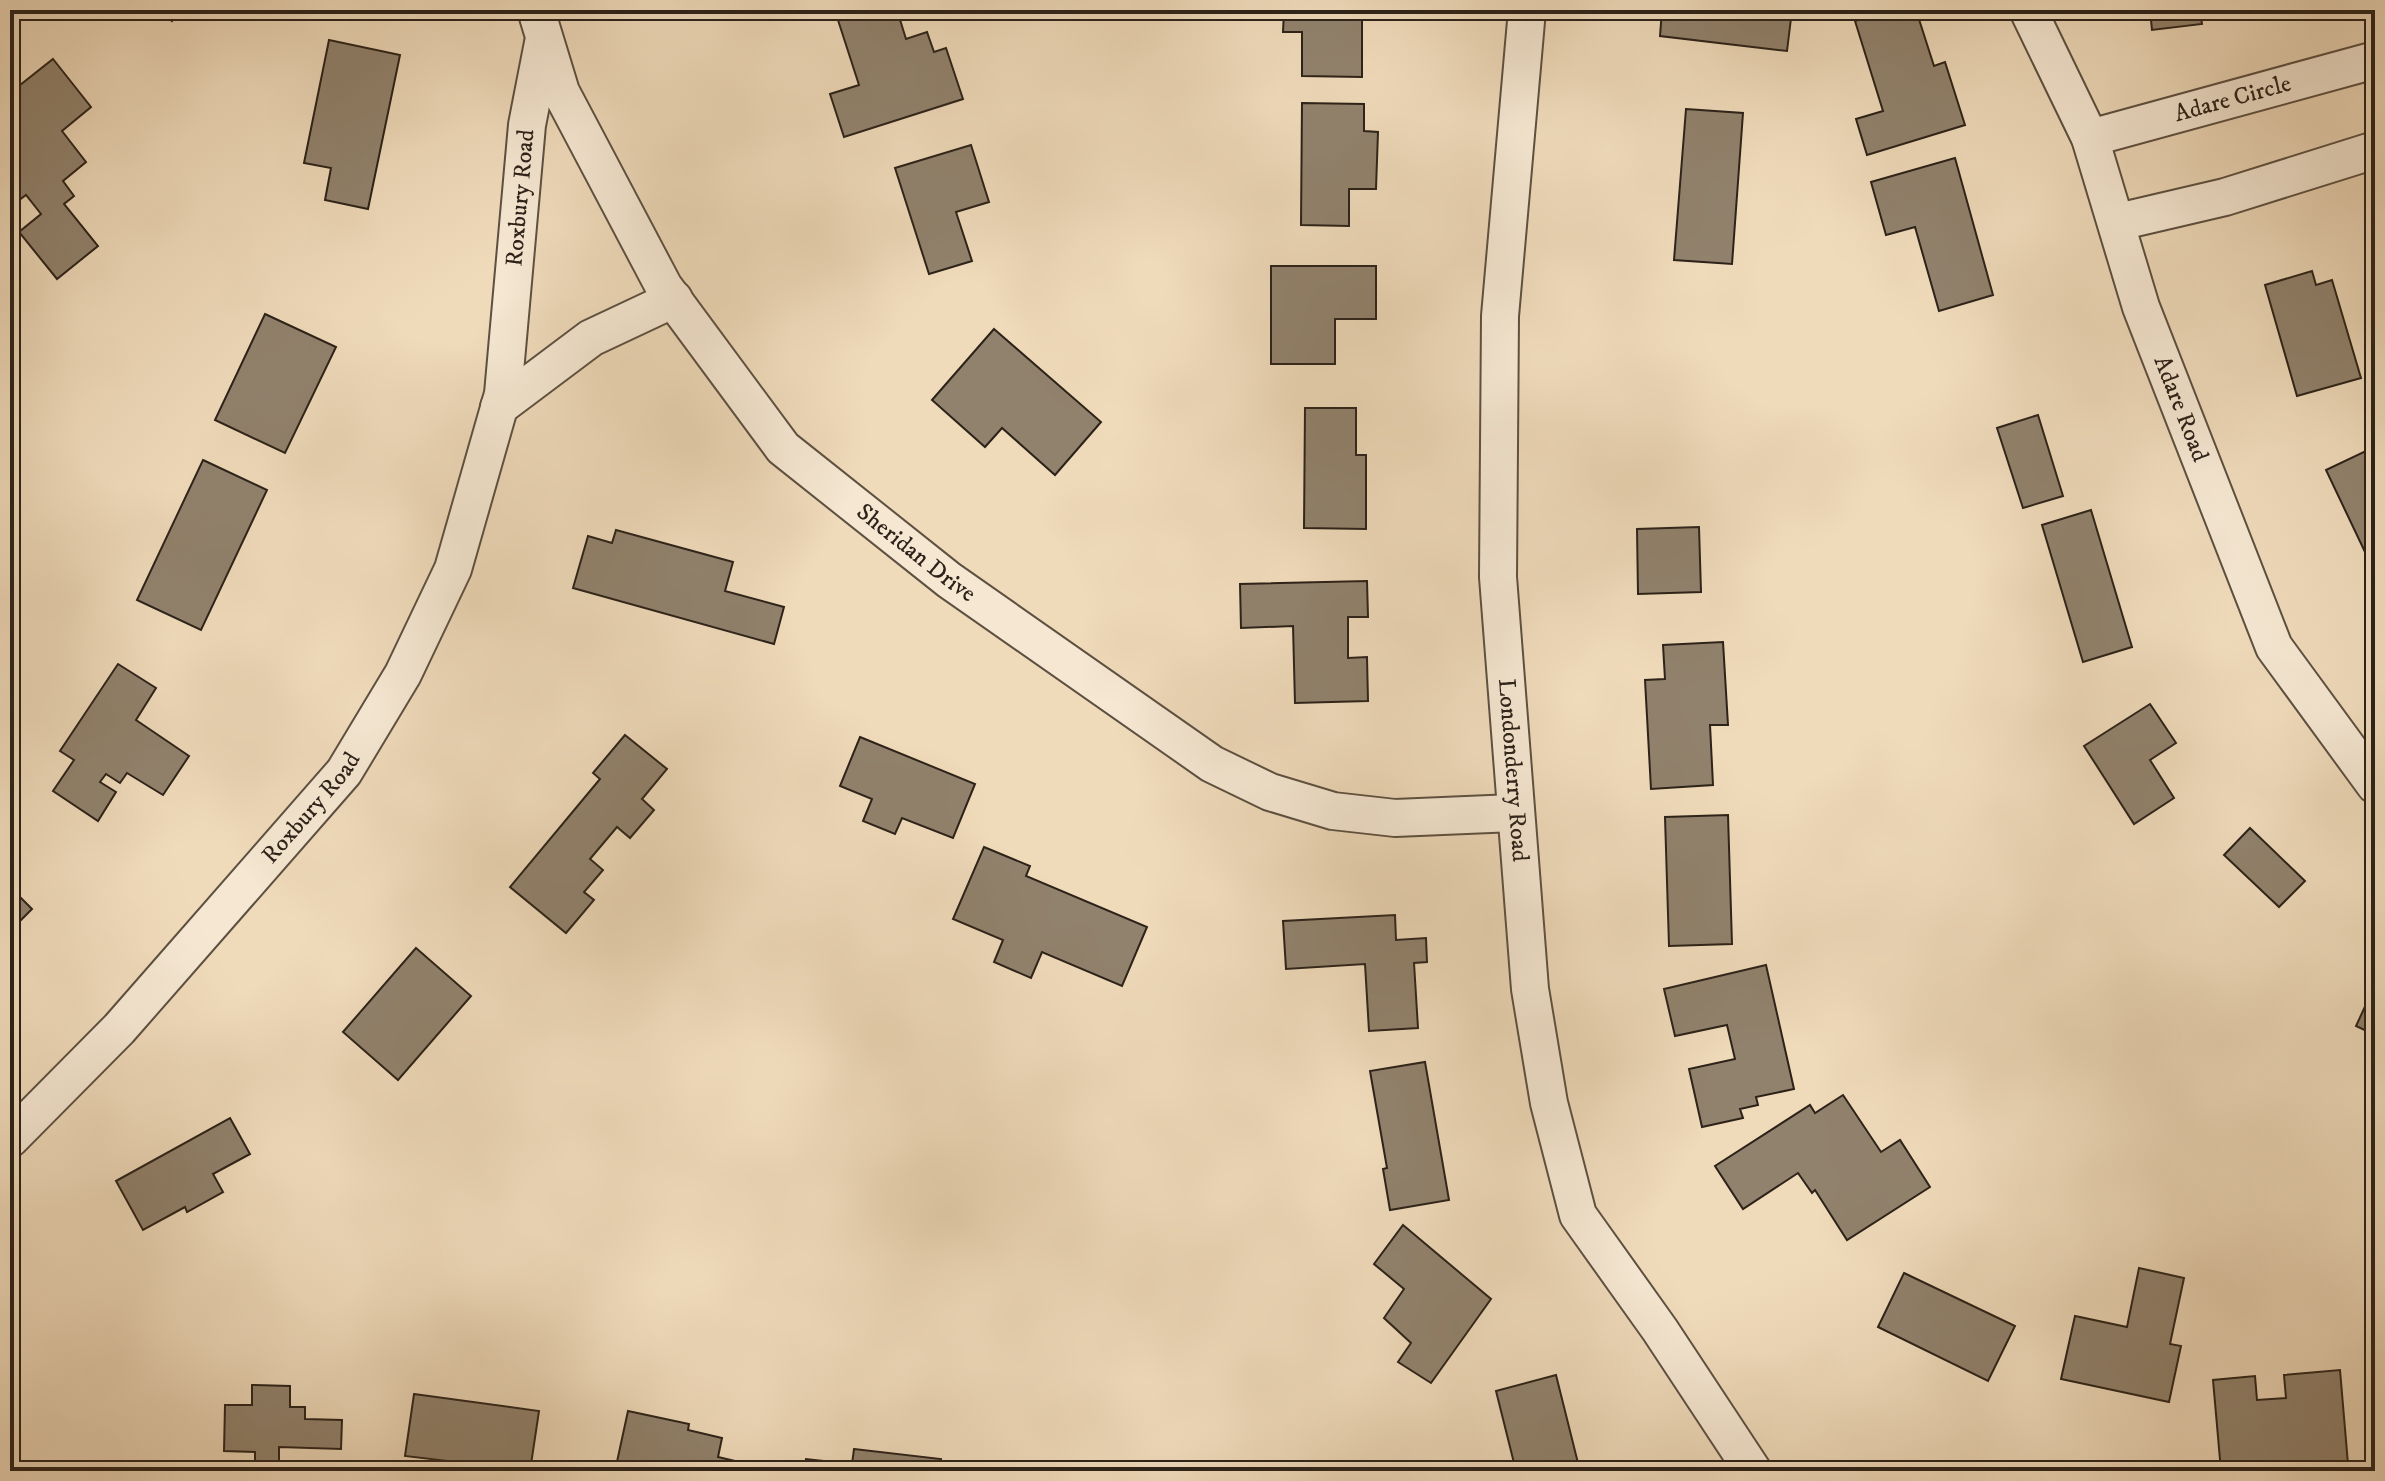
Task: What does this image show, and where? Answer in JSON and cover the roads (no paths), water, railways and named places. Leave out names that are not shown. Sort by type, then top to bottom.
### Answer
[{"type":"street","name":"Londonderry Road","points":[[1527,10],[1500,316],[1498,577],[1530,989],[1549,1103],[1578,1215],[1754,1470]]},
{"type":"street","name":"Adare Road","points":[[2028,10],[2090,138],[2118,222],[2141,307],[2274,647],[2375,785]]},
{"type":"street","name":"Sheridan Drive","points":[[540,24],[561,92],[674,299],[783,448],[949,580],[1212,764],[1270,792],[1333,811],[1395,818],[1514,813]]},
{"type":"street","name":"Roxbury Road","points":[[10,1139],[119,1029],[344,772],[403,674],[453,569],[499,407],[540,24]]},
{"type":"street","name":"Adare Circle","points":[[2090,138],[2375,60]]},
{"type":"street","points":[[2118,222],[2225,197],[2375,150]]},
{"type":"street","points":[[499,407],[591,338],[674,299]]}]
